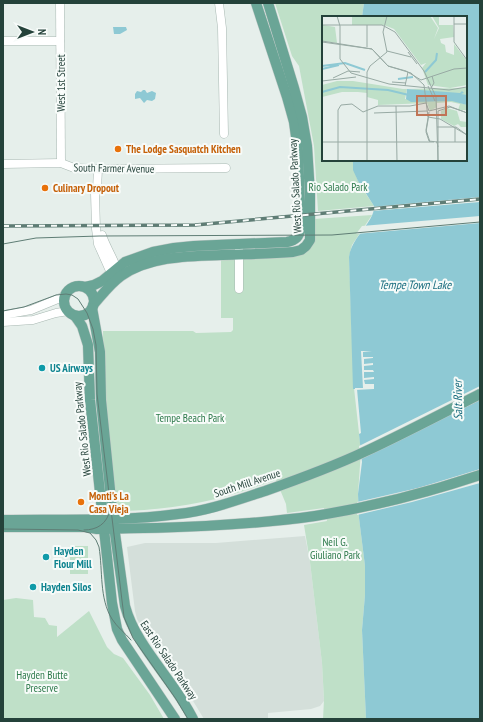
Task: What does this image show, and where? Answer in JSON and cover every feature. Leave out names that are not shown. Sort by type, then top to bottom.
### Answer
[{"type":"main road","name":"West Rio Salado Parkway","points":[[109,524],[107,449],[101,400],[100,352],[102,340],[98,307],[95,304],[108,287],[121,276],[159,260],[291,242],[299,236],[301,228],[298,157],[294,122],[287,96],[256,3]]},
{"type":"main road","name":"West Rio Salado Parkway","points":[[85,287],[98,283],[114,270],[135,258],[166,249],[298,251],[306,246],[310,240],[309,172],[304,131],[294,88],[268,3]]},
{"type":"main road","points":[[80,286],[85,287],[93,294],[95,304],[87,313],[71,314],[65,304],[65,296],[72,288],[80,286]]},
{"type":"main road","name":"West Rio Salado Parkway","points":[[71,314],[82,326],[87,339],[88,384],[109,524]]},
{"type":"main road","name":"South Mill Avenue","points":[[3,527],[86,527],[97,529],[109,524],[179,514],[221,505],[316,472],[363,452],[480,394]]},
{"type":"main road","points":[[92,413],[97,417],[100,442],[107,449]]},
{"type":"main road","name":"South Mill Avenue","points":[[3,520],[188,527],[272,521],[315,516],[373,505],[418,494],[480,475]]},
{"type":"main road","points":[[109,524],[112,603],[117,629],[127,649],[176,719]]},
{"type":"main road","name":"East Rio Salado Parkway","points":[[109,524],[125,606],[131,624],[171,683],[193,719]]},
{"type":"street","name":"West 1st Street","points":[[60,3],[61,163]]},
{"type":"street","points":[[219,3],[222,28],[224,134]]},
{"type":"street","points":[[3,41],[60,41]]},
{"type":"street","name":"South Farmer Avenue","points":[[3,164],[61,163],[74,168],[98,169],[226,168]]},
{"type":"street","points":[[98,169],[97,189],[95,193],[96,232],[98,244],[114,270],[118,271],[117,275],[108,284],[108,287]]},
{"type":"street","points":[[239,249],[239,289]]},
{"type":"street","points":[[3,315],[31,310],[65,296]]},
{"type":"street","points":[[3,322],[33,320],[56,313],[71,314]]},
{"type":"shaded area","points":[[305,536],[310,562],[322,663],[324,701],[320,706],[311,709],[268,713],[268,719],[204,719],[137,619],[127,547],[145,543],[216,543]]},
{"type":"green space","name":"Rio Salado Park","points":[[275,3],[364,3],[362,16],[322,16],[322,161],[353,161],[357,179],[374,206],[318,211],[314,146],[299,66],[292,56]]},
{"type":"green space","name":"Tempe Beach Park","points":[[372,215],[352,245],[349,257],[354,388],[361,451],[358,494],[359,518],[365,566],[365,595],[362,630],[366,719],[323,719],[324,700],[322,663],[304,525],[327,521],[324,508],[287,513],[286,504],[276,480],[230,495],[193,504],[135,511],[124,511],[117,508],[115,506],[104,402],[103,331],[193,331],[196,333],[231,332],[233,330],[233,318],[221,318],[221,258],[300,253],[314,219]]},
{"type":"green space","points":[[70,546],[88,546],[88,574],[70,574]]},
{"type":"green space","name":"Hayden Butte Preserve","points":[[16,598],[33,600],[34,617],[45,618],[49,625],[57,626],[57,637],[89,611],[107,647],[114,654],[123,658],[150,695],[164,719],[3,719],[3,600]]},
{"type":"water","name":"Tempe Town Lake","points":[[364,3],[480,3],[480,719],[366,719],[362,630],[365,595],[365,566],[359,518],[358,494],[362,462],[359,434],[361,433],[357,389],[353,389],[349,257],[354,242],[371,218],[374,206],[358,181],[353,170],[353,161],[467,161],[467,16],[362,16]]},
{"type":"water","points":[[113,27],[126,27],[127,30],[120,34],[114,34]]},
{"type":"water","points":[[143,90],[147,93],[152,91],[156,93],[155,99],[152,101],[147,100],[144,103],[140,98],[135,99],[135,94],[137,91],[141,92]]},
{"type":"pier","points":[[480,197],[480,202],[372,211],[371,207]]},
{"type":"pier","points":[[480,216],[480,223],[356,234],[362,226]]},
{"type":"pier","points":[[361,351],[372,351],[363,352],[363,357],[373,357],[364,359],[364,364],[373,363],[373,365],[364,366],[364,370],[373,370],[374,372],[364,372],[364,378],[374,377],[374,379],[364,380],[365,384],[374,384],[374,389],[355,390],[355,388],[363,388]]},
{"type":"pier","points":[[480,386],[480,400],[363,458],[359,451],[359,446]]},
{"type":"pier","points":[[480,469],[480,483],[412,502],[357,515],[357,502],[418,488]]},
{"type":"tram line","points":[[3,244],[36,238],[99,236],[332,235],[480,222]]},
{"type":"tram line","points":[[3,311],[24,307],[56,295],[66,294],[72,295],[78,299],[87,313],[93,329],[96,345],[97,394],[124,617],[133,638],[176,699],[188,719]]},
{"type":"tram line","points":[[84,530],[93,529],[101,525],[109,515],[110,510]]},
{"type":"tram line","points":[[3,529],[78,530],[90,533],[96,540],[99,547],[103,593],[108,611],[114,622],[131,640]]},
{"type":"railway","points":[[3,226],[195,225],[480,199]]},
{"type":"place","name":"The Lodge Sasquatch Kitchen","points":[[118,149]]},
{"type":"place","name":"Culinary Dropout","points":[[45,188]]},
{"type":"place","name":"US Airways","points":[[42,368]]},
{"type":"place","name":"Monti's La Casa Vieja","points":[[81,502]]},
{"type":"place","name":"Hayden Flour Mill","points":[[46,557]]},
{"type":"place","name":"Hayden Silos","points":[[33,587]]},
{"type":"water label","name":"Salt River","points":[[458,400]]},
{"type":"park label","name":"Neil G. Giuliano Park","points":[[335,548]]}]
